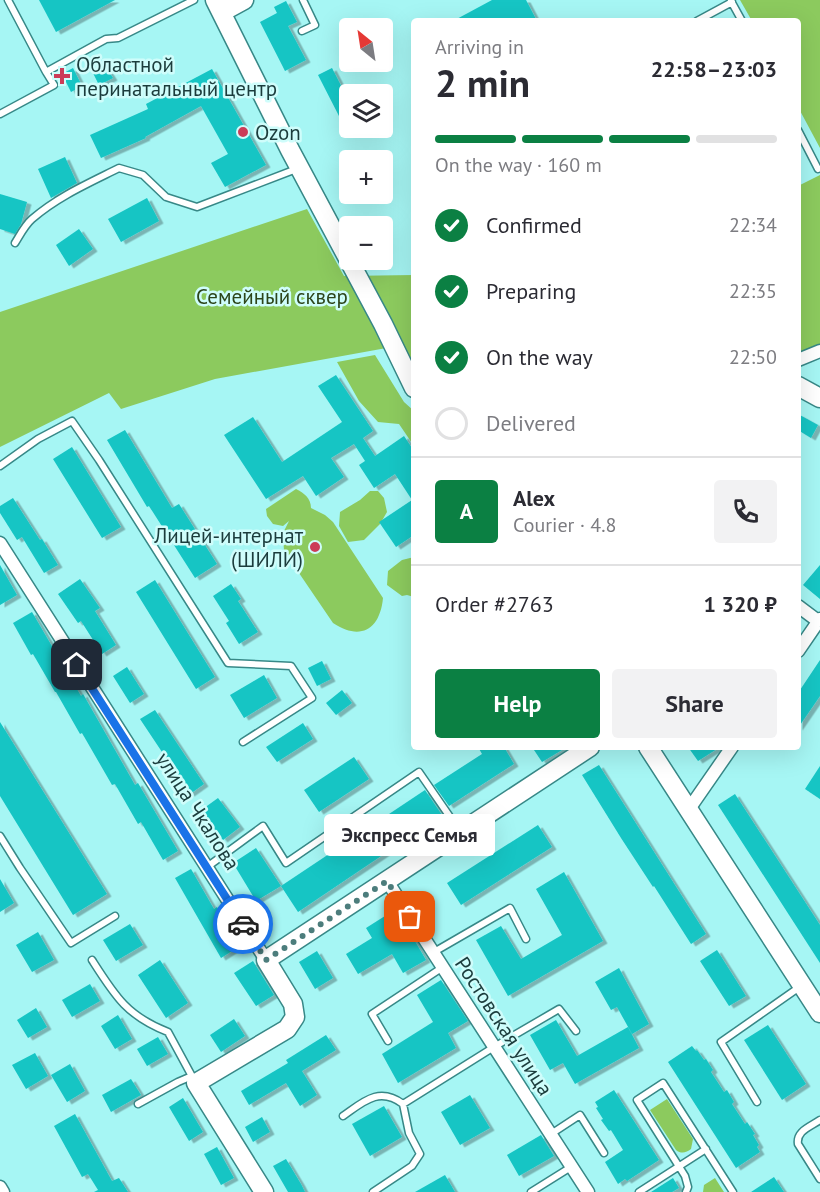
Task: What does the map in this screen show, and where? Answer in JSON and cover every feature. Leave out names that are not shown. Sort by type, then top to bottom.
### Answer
[{"type":"street","points":[[244,0],[219,6],[411,382]]},
{"type":"street","points":[[801,359],[820,351]]},
{"type":"street","points":[[801,388],[820,398]]},
{"type":"street","name":"улица Чкалова","points":[[0,543],[293,1004],[295,1017],[287,1029],[194,1080]]},
{"type":"street","points":[[801,608],[819,620],[801,647]]},
{"type":"street","points":[[266,960],[586,750]]},
{"type":"street","points":[[650,750],[820,1013]]},
{"type":"street","points":[[689,809],[730,750]]},
{"type":"street","name":"Ростовская улица","points":[[387,881],[588,1192]]},
{"type":"street","points":[[194,1080],[264,1192]]},
{"type":"street","points":[[0,1186],[3,1192]]},
{"type":"lane","points":[[0,114],[54,85],[8,0]]},
{"type":"lane","points":[[46,72],[106,39],[118,38],[194,0]]},
{"type":"lane","points":[[302,31],[315,25],[303,0]]},
{"type":"lane","points":[[702,18],[731,1],[740,18]]},
{"type":"lane","points":[[801,136],[818,169]]},
{"type":"lane","points":[[15,243],[30,221],[49,207],[119,168],[143,175],[166,197],[197,207],[300,168]]},
{"type":"lane","points":[[0,466],[38,439],[72,421],[228,663],[291,666],[312,698],[243,742]]},
{"type":"lane","points":[[207,867],[263,826],[286,863],[419,772],[461,833]]},
{"type":"lane","points":[[0,836],[71,943],[115,916]]},
{"type":"lane","points":[[433,953],[510,908],[526,939]]},
{"type":"lane","points":[[92,960],[114,995],[127,1009],[168,1032],[194,1080],[178,1082],[138,1104]]},
{"type":"lane","points":[[388,1041],[372,1014],[442,967]]},
{"type":"lane","points":[[757,1102],[721,1042],[801,985]]},
{"type":"lane","points":[[403,1104],[559,1009],[576,1030]]},
{"type":"lane","points":[[686,1192],[688,1187],[685,1176],[637,1100],[663,1083],[733,1192]]},
{"type":"lane","points":[[343,1116],[372,1097],[393,1096],[403,1104],[409,1133],[420,1154],[412,1166],[373,1192]]},
{"type":"lane","points":[[551,1134],[580,1115],[604,1153]]},
{"type":"lane","points":[[820,1120],[799,1133],[797,1138],[798,1144],[820,1179]]},
{"type":"lane","points":[[639,1192],[706,1149]]},
{"type":"lane","points":[[531,1192],[572,1166]]},
{"type":"green space","points":[[740,0],[820,0],[820,148],[801,113],[801,18],[750,18]]},
{"type":"green space","points":[[820,175],[820,345],[801,353],[801,184]]},
{"type":"green space","name":"Семейный сквер","points":[[307,209],[344,276],[411,275],[411,359],[403,345],[215,379],[121,409],[109,393],[0,447],[0,312]]},
{"type":"green space","points":[[375,355],[404,402],[411,408],[411,442],[399,424],[378,422],[359,401],[337,362]]},
{"type":"green space","points":[[296,489],[310,501],[311,508],[333,522],[383,598],[378,618],[367,629],[352,631],[333,623],[284,551],[283,533],[289,521],[283,526],[273,524],[267,516],[266,509]]},
{"type":"green space","points":[[370,491],[378,491],[384,498],[387,512],[380,524],[364,540],[348,542],[339,526],[340,512]]},
{"type":"green space","points":[[411,558],[411,596],[402,596],[387,585],[388,571],[402,560]]},
{"type":"green space","points":[[667,1099],[693,1139],[691,1149],[685,1152],[676,1150],[650,1110]]},
{"type":"green space","points":[[715,1178],[724,1192],[703,1192],[704,1185]]},
{"type":"building","points":[[39,0],[115,0],[56,32]]},
{"type":"building","points":[[492,0],[526,0],[535,18],[459,18]]},
{"type":"building","points":[[286,1],[297,22],[288,26],[306,60],[285,71],[260,22],[277,13],[274,7]]},
{"type":"building","points":[[106,67],[113,78],[99,85],[93,73]]},
{"type":"building","points":[[73,68],[82,86],[71,92],[62,74]]},
{"type":"building","points":[[332,68],[340,84],[339,116],[318,75]]},
{"type":"building","points":[[212,69],[266,165],[225,187],[211,163],[228,154],[201,106],[146,138],[101,158],[90,135],[148,109],[146,104]]},
{"type":"building","points":[[65,157],[77,183],[51,198],[38,169]]},
{"type":"building","points":[[0,194],[27,202],[21,224],[15,234],[0,229]]},
{"type":"building","points":[[147,198],[159,221],[121,242],[108,219]]},
{"type":"building","points":[[79,229],[93,249],[69,266],[56,245]]},
{"type":"building","points":[[336,375],[373,431],[363,438],[375,456],[404,436],[411,446],[411,498],[395,474],[374,488],[359,465],[365,461],[354,444],[331,458],[344,477],[316,496],[303,476],[266,499],[224,435],[253,417],[282,462],[342,422],[318,386]]},
{"type":"building","points":[[801,416],[818,425],[811,438],[801,432]]},
{"type":"building","points":[[125,430],[172,508],[179,504],[217,564],[195,578],[149,506],[147,507],[107,440]]},
{"type":"building","points":[[72,447],[121,527],[102,538],[53,459]]},
{"type":"building","points":[[13,498],[58,565],[44,573],[22,537],[17,540],[0,513],[0,506]]},
{"type":"building","points":[[411,501],[411,537],[396,547],[379,522]]},
{"type":"building","points":[[0,565],[17,595],[0,605]]},
{"type":"building","points":[[820,565],[820,599],[803,585]]},
{"type":"building","points":[[80,579],[100,608],[95,611],[116,645],[102,654],[81,621],[78,623],[58,594]]},
{"type":"building","points":[[155,580],[215,677],[196,689],[136,592]]},
{"type":"building","points":[[231,584],[241,599],[238,601],[258,632],[239,644],[226,623],[229,621],[213,596]]},
{"type":"building","points":[[32,612],[81,696],[83,694],[135,785],[138,783],[178,851],[163,860],[141,822],[138,824],[115,784],[112,785],[13,623]]},
{"type":"building","points":[[820,660],[820,696],[801,724],[801,688]]},
{"type":"building","points":[[322,661],[331,679],[317,686],[308,668]]},
{"type":"building","points":[[127,667],[144,694],[130,703],[113,676]]},
{"type":"building","points":[[264,675],[277,698],[244,718],[230,695]]},
{"type":"building","points":[[342,690],[352,703],[336,715],[326,703]]},
{"type":"building","points":[[155,710],[204,784],[190,794],[140,719]]},
{"type":"building","points":[[0,722],[107,894],[73,915],[0,796]]},
{"type":"building","points":[[303,723],[313,739],[277,762],[266,747]]},
{"type":"building","points":[[480,750],[506,750],[514,764],[449,806],[434,785],[482,754]]},
{"type":"building","points":[[534,750],[562,750],[542,762]]},
{"type":"building","points":[[690,750],[715,750],[698,761]]},
{"type":"building","points":[[354,757],[369,779],[319,812],[304,790]]},
{"type":"building","points":[[599,765],[706,934],[691,944],[582,775]]},
{"type":"building","points":[[820,766],[820,799],[805,789]]},
{"type":"building","points":[[425,790],[442,815],[298,912],[281,886]]},
{"type":"building","points":[[735,794],[820,925],[820,963],[718,805]]},
{"type":"building","points":[[218,798],[240,827],[223,840],[200,811]]},
{"type":"building","points":[[538,825],[552,847],[461,905],[447,883]]},
{"type":"building","points":[[256,848],[281,886],[256,901],[233,863]]},
{"type":"building","points":[[191,869],[214,909],[217,907],[240,946],[221,958],[175,878]]},
{"type":"building","points":[[564,872],[603,941],[508,996],[476,940],[501,926],[521,959],[562,935],[536,889]]},
{"type":"building","points":[[0,879],[14,903],[0,912]]},
{"type":"building","points":[[396,909],[426,960],[403,973],[392,954],[358,974],[346,954],[372,938],[366,928]]},
{"type":"building","points":[[130,924],[143,945],[116,961],[103,940]]},
{"type":"building","points":[[38,932],[54,960],[32,972],[16,945]]},
{"type":"building","points":[[717,950],[746,996],[729,1006],[700,961]]},
{"type":"building","points":[[317,951],[333,978],[315,989],[299,962]]},
{"type":"building","points":[[160,960],[188,1003],[166,1018],[138,975]]},
{"type":"building","points":[[253,961],[274,995],[256,1006],[234,973]]},
{"type":"building","points":[[619,968],[649,1024],[632,1034],[617,1007],[611,1010],[595,982]]},
{"type":"building","points":[[441,980],[468,1021],[448,1033],[456,1048],[398,1083],[382,1054],[433,1022],[417,995]]},
{"type":"building","points":[[90,984],[100,1001],[72,1017],[62,1000]]},
{"type":"building","points":[[36,1008],[47,1027],[28,1038],[17,1020]]},
{"type":"building","points":[[118,1015],[132,1039],[115,1049],[101,1026]]},
{"type":"building","points":[[234,1019],[245,1036],[221,1052],[210,1035]]},
{"type":"building","points":[[556,1020],[577,1056],[628,1027],[639,1048],[575,1084],[563,1063],[550,1070],[530,1035]]},
{"type":"building","points":[[768,1025],[806,1084],[782,1100],[744,1040]]},
{"type":"building","points":[[326,1035],[336,1050],[302,1071],[317,1095],[300,1106],[286,1083],[249,1105],[241,1091],[288,1063],[286,1060]]},
{"type":"building","points":[[158,1037],[168,1054],[147,1066],[137,1049]]},
{"type":"building","points":[[692,1046],[704,1060],[706,1059],[713,1070],[711,1072],[724,1092],[727,1090],[734,1102],[732,1104],[745,1124],[747,1122],[755,1134],[753,1135],[759,1145],[757,1147],[760,1152],[736,1168],[668,1062]]},
{"type":"building","points":[[35,1053],[48,1076],[26,1089],[12,1065]]},
{"type":"building","points":[[70,1064],[85,1091],[67,1102],[51,1075]]},
{"type":"building","points":[[131,1079],[141,1095],[111,1112],[102,1095]]},
{"type":"building","points":[[614,1090],[659,1160],[627,1181],[625,1179],[618,1184],[605,1162],[623,1150],[611,1130],[609,1131],[601,1120],[603,1119],[595,1102]]},
{"type":"building","points":[[470,1095],[490,1128],[460,1145],[441,1112]]},
{"type":"building","points":[[183,1098],[203,1132],[189,1141],[169,1107]]},
{"type":"building","points":[[384,1106],[402,1137],[370,1156],[352,1124]]},
{"type":"building","points":[[75,1114],[112,1181],[119,1178],[128,1192],[94,1192],[98,1190],[88,1174],[82,1177],[54,1126]]},
{"type":"building","points":[[262,1117],[270,1132],[253,1142],[245,1127]]},
{"type":"building","points":[[541,1135],[554,1156],[519,1176],[507,1155]]},
{"type":"building","points":[[217,1147],[234,1178],[221,1185],[204,1154]]},
{"type":"building","points":[[286,1159],[305,1192],[288,1192],[273,1166]]},
{"type":"building","points":[[445,1175],[455,1192],[415,1192]]},
{"type":"building","points":[[774,1177],[784,1192],[751,1192]]},
{"type":"building","points":[[673,1178],[679,1188],[672,1192],[651,1192]]},
{"type":"way so far","points":[[243,924],[266,960],[387,881],[410,917]]},
{"type":"place","name":"Областной перинатальный центр","points":[[62,76]]},
{"type":"place","name":"Ozon","points":[[243,132]]},
{"type":"place","name":"Лицей-интернат (ШИЛИ)","points":[[315,547]]},
{"type":"place","name":"Экспресс Семья","points":[[410,917]]},
{"type":"route","points":[[77,665],[243,924]]}]
